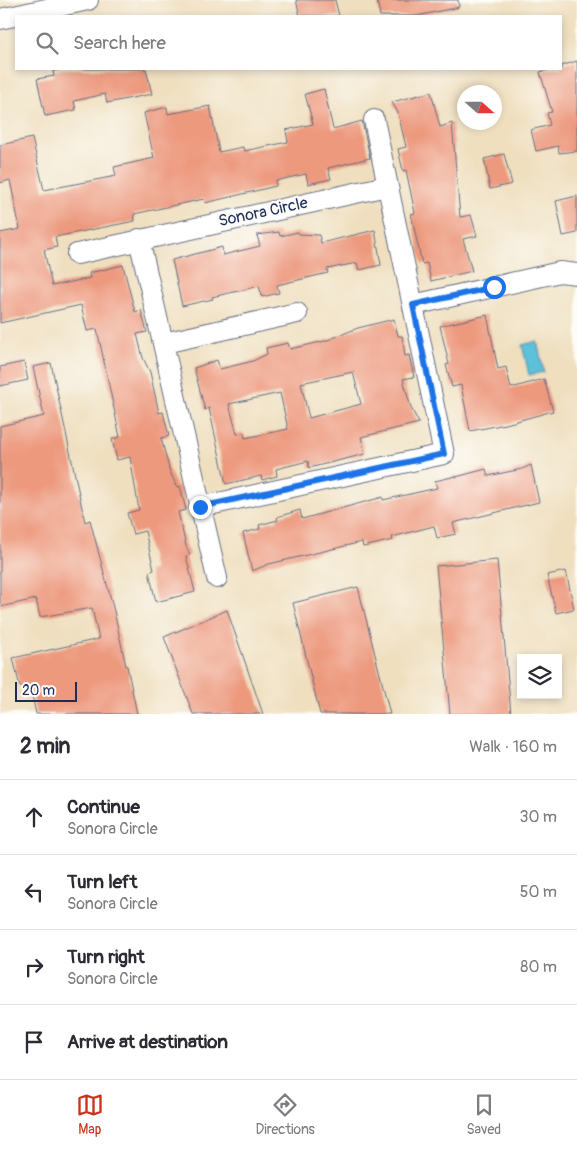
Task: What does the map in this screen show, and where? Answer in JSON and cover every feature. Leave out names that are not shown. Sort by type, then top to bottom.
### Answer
[{"type":"street","points":[[1,13],[88,0]]},
{"type":"street","points":[[200,507],[444,454],[374,120]]},
{"type":"street","name":"Sonora Circle","points":[[76,254],[388,186]]},
{"type":"street","points":[[139,239],[217,578]]},
{"type":"street","points":[[413,305],[560,272],[577,274]]},
{"type":"street","points":[[164,342],[298,313]]},
{"type":"water","points":[[537,341],[544,372],[529,375],[522,345]]},
{"type":"building","points":[[296,0],[335,0],[339,15],[300,15]]},
{"type":"building","points":[[377,0],[458,0],[459,7],[422,15],[380,15]]},
{"type":"building","points":[[577,61],[577,151],[559,153],[558,146],[536,151],[531,130],[550,125],[547,113],[552,112],[540,72],[562,70],[562,66]]},
{"type":"building","points":[[146,70],[152,94],[107,103],[105,94],[74,101],[76,110],[45,116],[37,79],[54,76],[53,71]]},
{"type":"building","points":[[324,89],[333,129],[362,121],[370,158],[328,168],[331,179],[308,184],[306,174],[275,181],[276,186],[205,203],[204,199],[134,214],[135,221],[55,237],[57,247],[44,250],[52,286],[90,278],[89,273],[123,265],[135,312],[141,310],[147,332],[137,334],[143,358],[150,372],[159,413],[163,412],[169,436],[161,438],[170,472],[177,487],[180,486],[186,510],[178,512],[190,555],[186,556],[195,592],[156,602],[149,572],[154,570],[145,531],[133,534],[127,513],[139,510],[130,457],[117,460],[112,439],[120,437],[97,329],[87,331],[81,305],[0,323],[0,233],[20,229],[10,180],[0,183],[0,145],[32,138],[44,190],[116,176],[114,167],[154,158],[144,113],[167,107],[168,114],[210,106],[219,152],[243,147],[244,151],[288,142],[286,130],[313,124],[305,94]]},
{"type":"building","points":[[431,92],[440,127],[452,123],[460,217],[471,215],[477,236],[463,239],[472,271],[431,281],[427,263],[422,264],[411,214],[415,213],[406,170],[403,171],[398,149],[406,147],[398,113],[392,102]]},
{"type":"building","points":[[504,154],[512,184],[490,189],[484,159]]},
{"type":"building","points":[[577,196],[577,233],[563,236],[556,201]]},
{"type":"building","points":[[375,230],[381,265],[359,270],[357,263],[327,269],[328,273],[277,285],[279,293],[262,297],[259,286],[182,306],[172,260],[222,247],[223,255],[260,246],[257,235],[279,232],[280,236],[298,232],[299,234],[319,235],[321,243]]},
{"type":"building","points":[[487,315],[498,369],[506,367],[511,388],[544,379],[553,411],[506,424],[470,431],[461,385],[452,387],[446,365],[449,364],[440,326]]},
{"type":"building","points":[[394,319],[398,336],[402,336],[405,356],[409,355],[414,377],[403,379],[411,408],[419,423],[361,437],[365,454],[309,468],[308,461],[276,469],[277,476],[262,480],[261,476],[226,484],[209,408],[205,410],[194,368],[217,360],[220,369],[253,361],[267,354],[266,348],[288,343],[290,349],[325,341],[358,328]],"holes":[[[353,372],[361,404],[309,418],[301,383]],[[280,393],[288,429],[245,438],[244,433],[237,434],[229,404]]]},
{"type":"building","points":[[24,362],[28,380],[0,386],[0,367]]},
{"type":"building","points":[[51,363],[85,522],[90,520],[114,611],[137,714],[36,714],[30,685],[20,687],[13,658],[99,639],[92,608],[40,617],[36,599],[0,607],[0,426],[44,416],[33,367]]},
{"type":"building","points":[[531,465],[539,502],[453,523],[456,534],[437,538],[434,526],[392,537],[393,540],[363,547],[362,542],[269,564],[252,571],[243,533],[260,529],[259,525],[278,520],[277,517],[300,510],[302,519],[383,497],[383,500],[437,488],[435,481],[456,476],[486,469],[488,476],[522,469]]},
{"type":"building","points":[[497,560],[511,714],[450,714],[436,566]]},
{"type":"building","points":[[566,571],[574,609],[556,613],[547,575]]},
{"type":"building","points":[[358,587],[390,714],[320,714],[293,603]]},
{"type":"building","points":[[227,610],[263,714],[193,714],[164,637]]},
{"type":"route","points":[[200,507],[444,454],[413,305],[494,287]]}]
